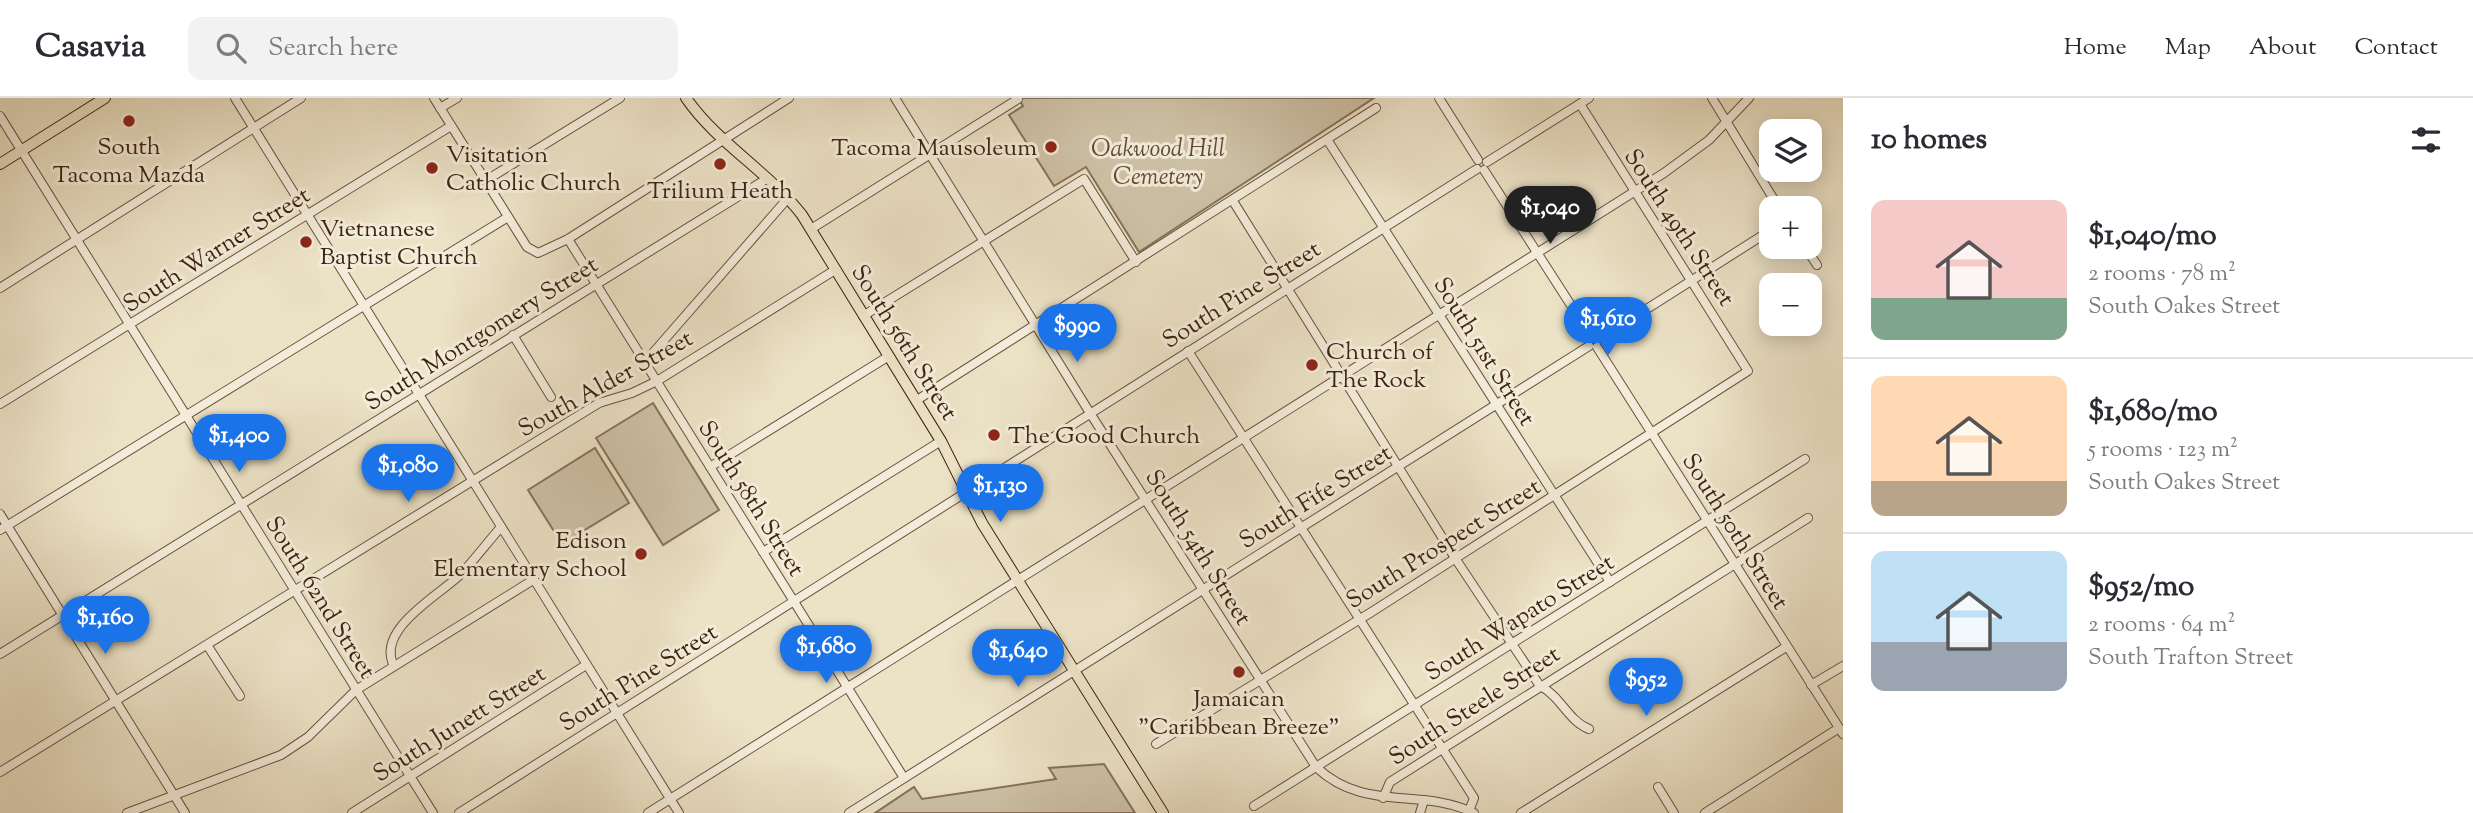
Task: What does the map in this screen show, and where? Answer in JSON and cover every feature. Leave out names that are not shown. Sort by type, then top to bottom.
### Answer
[{"type":"main road","points":[[0,164],[105,98]]},
{"type":"main road","name":"South 56th Street","points":[[686,98],[701,118],[788,198],[811,229],[918,400],[965,492],[1018,580],[1163,813]]},
{"type":"street","points":[[235,98],[679,813]]},
{"type":"street","points":[[0,288],[301,98]]},
{"type":"street","points":[[434,98],[527,247],[536,253],[568,239],[789,98]]},
{"type":"street","points":[[440,108],[457,98]]},
{"type":"street","points":[[485,181],[620,98]]},
{"type":"street","name":"South 54th Street","points":[[895,98],[1090,413],[1316,767]]},
{"type":"street","name":"South 50th Street","points":[[1439,98],[1841,731]]},
{"type":"street","name":"South Pine Street","points":[[459,813],[1589,98]]},
{"type":"street","points":[[1712,98],[1772,196]]},
{"type":"street","points":[[648,813],[1691,155],[1728,123],[1749,98]]},
{"type":"street","points":[[811,229],[1018,99]]},
{"type":"street","name":"South 49th Street","points":[[1580,104],[1748,372]]},
{"type":"street","points":[[918,400],[1376,108]]},
{"type":"street","name":"South 62nd Street","points":[[0,116],[433,813]]},
{"type":"street","name":"South Warner Street","points":[[0,404],[451,126]]},
{"type":"street","name":"South 51st Street","points":[[1328,141],[1610,582]]},
{"type":"street","name":"South Montgomery Street","points":[[0,654],[768,178]]},
{"type":"street","points":[[863,316],[1084,179],[1136,262]]},
{"type":"street","points":[[645,362],[788,198]]},
{"type":"street","points":[[1233,201],[1512,645],[1540,686],[1555,696],[1571,718],[1589,729]]},
{"type":"street","points":[[4,528],[508,217]]},
{"type":"street","name":"South Fife Street","points":[[849,813],[1759,238]]},
{"type":"street","name":"South 58th Street","points":[[568,239],[904,778]]},
{"type":"street","points":[[1813,259],[1817,265]]},
{"type":"street","name":"South Alder Street","points":[[0,772],[599,403],[657,382],[835,270]]},
{"type":"street","points":[[513,335],[551,397]]},
{"type":"street","points":[[1188,351],[1474,798],[1472,812],[1424,800],[1383,798],[1351,790],[1331,780],[1316,767]]},
{"type":"street","points":[[710,467],[889,356]]},
{"type":"street","name":"South Prospect Street","points":[[1156,744],[1554,497],[1748,372]]},
{"type":"street","points":[[763,552],[941,441]]},
{"type":"street","name":"South Wapato Street","points":[[1254,806],[1805,459]]},
{"type":"street","points":[[0,514],[4,528],[62,615],[185,813]]},
{"type":"street","name":"South Steele Street","points":[[1383,798],[1390,782],[1808,518]]},
{"type":"street","points":[[394,666],[391,651],[401,627],[461,573],[501,527]]},
{"type":"street","points":[[127,813],[260,765],[291,750],[356,690],[533,580]]},
{"type":"street","points":[[207,645],[240,696]]},
{"type":"street","points":[[1521,813],[1786,647]]},
{"type":"street","name":"South Junett Street","points":[[352,813],[586,665]]},
{"type":"street","points":[[1811,685],[1843,666]]},
{"type":"street","points":[[1705,813],[1841,731]]},
{"type":"street","points":[[1658,787],[1674,813]]},
{"type":"street","points":[[1420,813],[1424,800]]},
{"type":"green space","name":"Oakwood Hill Cemetery","points":[[1018,98],[1374,98],[1139,252],[1086,167],[1054,186],[1009,115],[1023,106]]},
{"type":"green space","points":[[653,403],[719,510],[663,545],[596,438]]},
{"type":"green space","points":[[595,448],[629,503],[562,544],[528,490]]},
{"type":"green space","points":[[1104,764],[1135,813],[875,813],[914,787],[922,799],[1056,779],[1049,768]]},
{"type":"place","name":"South Tacoma Mazda","points":[[129,121]]},
{"type":"place","name":"Tacoma Mausoleum","points":[[1051,147]]},
{"type":"place","name":"Trilium Heath","points":[[720,164]]},
{"type":"place","name":"Visitation Catholic Church","points":[[432,168]]},
{"type":"place","name":"Vietnanese Baptist Church","points":[[306,242]]},
{"type":"place","name":"Church of The Rock","points":[[1312,365]]},
{"type":"place","name":"The Good Church","points":[[994,435]]},
{"type":"place","name":"Edison Elementary School","points":[[641,554]]},
{"type":"place","name":"Jamaican \"Caribbean Breeze\"","points":[[1239,672]]}]
